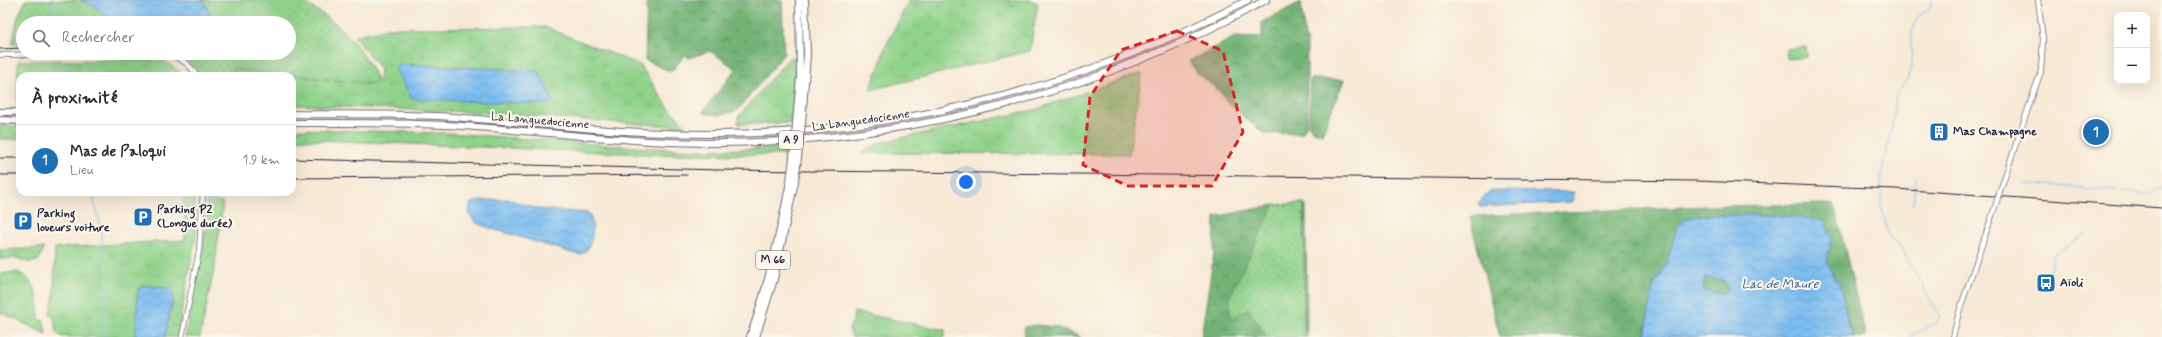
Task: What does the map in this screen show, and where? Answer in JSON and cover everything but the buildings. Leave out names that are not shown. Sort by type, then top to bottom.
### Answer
[{"type":"highway","name":"La Languedocienne","points":[[296,114],[437,116],[689,134],[759,133],[837,128],[937,112],[1043,85],[1144,49],[1248,0]]},
{"type":"highway","name":"La Languedocienne","points":[[296,123],[433,124],[689,143],[760,142],[842,136],[954,117],[1066,87],[1164,50],[1266,0]]},
{"type":"highway","name":"M 66","points":[[756,337],[774,279],[792,181],[806,61],[804,1]]},
{"type":"highway","points":[[0,112],[16,112]]},
{"type":"highway","points":[[0,120],[16,120]]},
{"type":"highway","name":"M 66","points":[[750,337],[774,257],[792,181]]},
{"type":"street","points":[[1953,337],[1959,312],[2041,71],[2043,39],[2038,0]]},
{"type":"street","points":[[0,55],[16,55]]},
{"type":"street","points":[[181,60],[193,72]]},
{"type":"street","points":[[182,337],[199,251],[203,196]]},
{"type":"highlighted area","points":[[1177,31],[1223,51],[1243,132],[1212,186],[1128,186],[1083,165],[1090,97],[1121,50]]},
{"type":"green space","points":[[26,0],[298,0],[323,14],[345,33],[363,55],[377,80],[374,84],[296,76],[296,72],[260,72],[235,68],[233,72],[197,72],[185,60],[296,60],[296,16],[18,16]]},
{"type":"green space","points":[[286,0],[367,65],[379,85],[380,69],[354,36],[387,28],[545,27],[640,65],[668,107],[687,127],[517,114],[296,105],[296,72],[203,72],[196,64],[230,60],[296,60],[296,16],[27,16]]},
{"type":"green space","points":[[647,0],[782,0],[784,54],[737,111],[719,115],[702,113],[736,69],[710,51],[689,58],[685,55],[671,72],[645,60]]},
{"type":"green space","points":[[909,0],[1031,0],[1038,3],[1030,51],[870,90],[883,56],[882,54]]},
{"type":"green space","points":[[1301,2],[1305,37],[1307,39],[1307,125],[1302,133],[1265,134],[1236,111],[1218,90],[1197,73],[1189,61],[1235,37],[1262,38],[1262,22]]},
{"type":"green space","points":[[16,25],[16,44],[12,44]]},
{"type":"green space","points":[[1806,47],[1807,57],[1787,59],[1786,49]]},
{"type":"green space","points":[[790,57],[796,58],[791,123],[738,124],[738,117]]},
{"type":"green space","points":[[18,61],[165,61],[180,72],[18,72]]},
{"type":"green space","points":[[1142,73],[1129,154],[860,153],[882,142],[1034,110]]},
{"type":"green space","points":[[1310,79],[1344,80],[1322,134],[1312,130],[1309,125]]},
{"type":"green space","points":[[0,126],[16,126],[16,139],[0,139]]},
{"type":"green space","points":[[296,129],[448,133],[648,148],[698,150],[789,148],[789,155],[647,154],[296,139]]},
{"type":"green space","points":[[184,196],[194,196],[196,235],[177,337],[62,337],[56,332],[54,318],[50,315],[54,293],[55,248],[185,240]]},
{"type":"green space","points":[[207,199],[223,203],[215,265],[200,337],[185,337],[203,248]]},
{"type":"green space","points":[[1304,203],[1304,337],[1267,337],[1248,309],[1230,319],[1230,296],[1274,205]]},
{"type":"green space","points":[[1834,204],[1866,337],[1853,337],[1848,324],[1840,282],[1835,280],[1827,261],[1832,238],[1772,215],[1699,215],[1676,230],[1667,262],[1653,287],[1645,337],[1500,337],[1470,218],[1473,216],[1710,206]]},
{"type":"green space","points":[[1274,205],[1306,205],[1307,337],[1201,337],[1214,253],[1215,217]]},
{"type":"green space","points":[[44,248],[38,261],[27,262],[16,258],[0,259],[0,250]]},
{"type":"green space","points":[[18,272],[25,276],[34,286],[39,319],[44,321],[46,334],[0,312],[0,274]]},
{"type":"green space","points":[[1705,278],[1724,280],[1728,290],[1721,294],[1703,290]]},
{"type":"green space","points":[[854,312],[945,330],[945,337],[852,337],[849,328],[853,321]]},
{"type":"green space","points":[[1037,325],[1056,327],[1081,337],[1025,337],[1024,327]]},
{"type":"water","points":[[80,0],[204,0],[210,16],[106,16],[97,8]]},
{"type":"water","points":[[399,64],[539,71],[553,101],[549,104],[412,99],[395,68]]},
{"type":"water","points":[[1490,191],[1574,192],[1572,202],[1480,207],[1478,203]]},
{"type":"water","points":[[508,199],[538,209],[588,213],[592,223],[592,237],[587,249],[584,253],[579,255],[483,226],[475,222],[469,214],[470,204],[478,201]]},
{"type":"water","name":"Lac de Maure","points":[[1699,215],[1772,215],[1824,220],[1832,238],[1827,261],[1835,280],[1840,282],[1848,324],[1853,337],[1645,337],[1653,287],[1667,262],[1676,230],[1682,220]],"holes":[[[1705,278],[1724,280],[1728,290],[1721,294],[1703,290]]]},
{"type":"water","points":[[143,285],[171,289],[174,294],[165,337],[135,337],[138,289]]},
{"type":"waterway","points":[[52,0],[52,16]]},
{"type":"waterway","points":[[1909,337],[1936,323],[1940,317],[1901,247],[1888,235],[1882,210],[1881,175],[1892,125],[1896,94],[1907,80],[1912,63],[1911,42],[1913,28],[1918,17],[1929,9],[1933,0]]},
{"type":"waterway","points":[[66,64],[67,72]]},
{"type":"waterway","points":[[1913,204],[1916,178]]},
{"type":"waterway","points":[[2025,183],[2150,194],[2162,187]]},
{"type":"waterway","points":[[93,196],[99,220],[103,245],[105,271],[103,327],[105,337]]},
{"type":"waterway","points":[[2047,278],[2054,254],[2087,233]]},
{"type":"tram line","points":[[0,49],[16,48]]},
{"type":"railway","points":[[0,158],[16,158]]},
{"type":"railway","points":[[296,159],[720,170],[1697,181],[1895,189],[2162,208]]},
{"type":"railway","points":[[0,175],[16,175]]},
{"type":"railway","points":[[296,178],[687,175]]},
{"type":"place","name":"Mas Champagne","points":[[1939,132]]},
{"type":"place","name":"Mas de Paloqui","points":[[2096,132]]},
{"type":"place","name":"Parking P2 (Longue durée)","points":[[143,217]]},
{"type":"place","name":"Parking loueurs voiture","points":[[23,221]]},
{"type":"place","name":"Aïoli","points":[[2046,283]]}]
